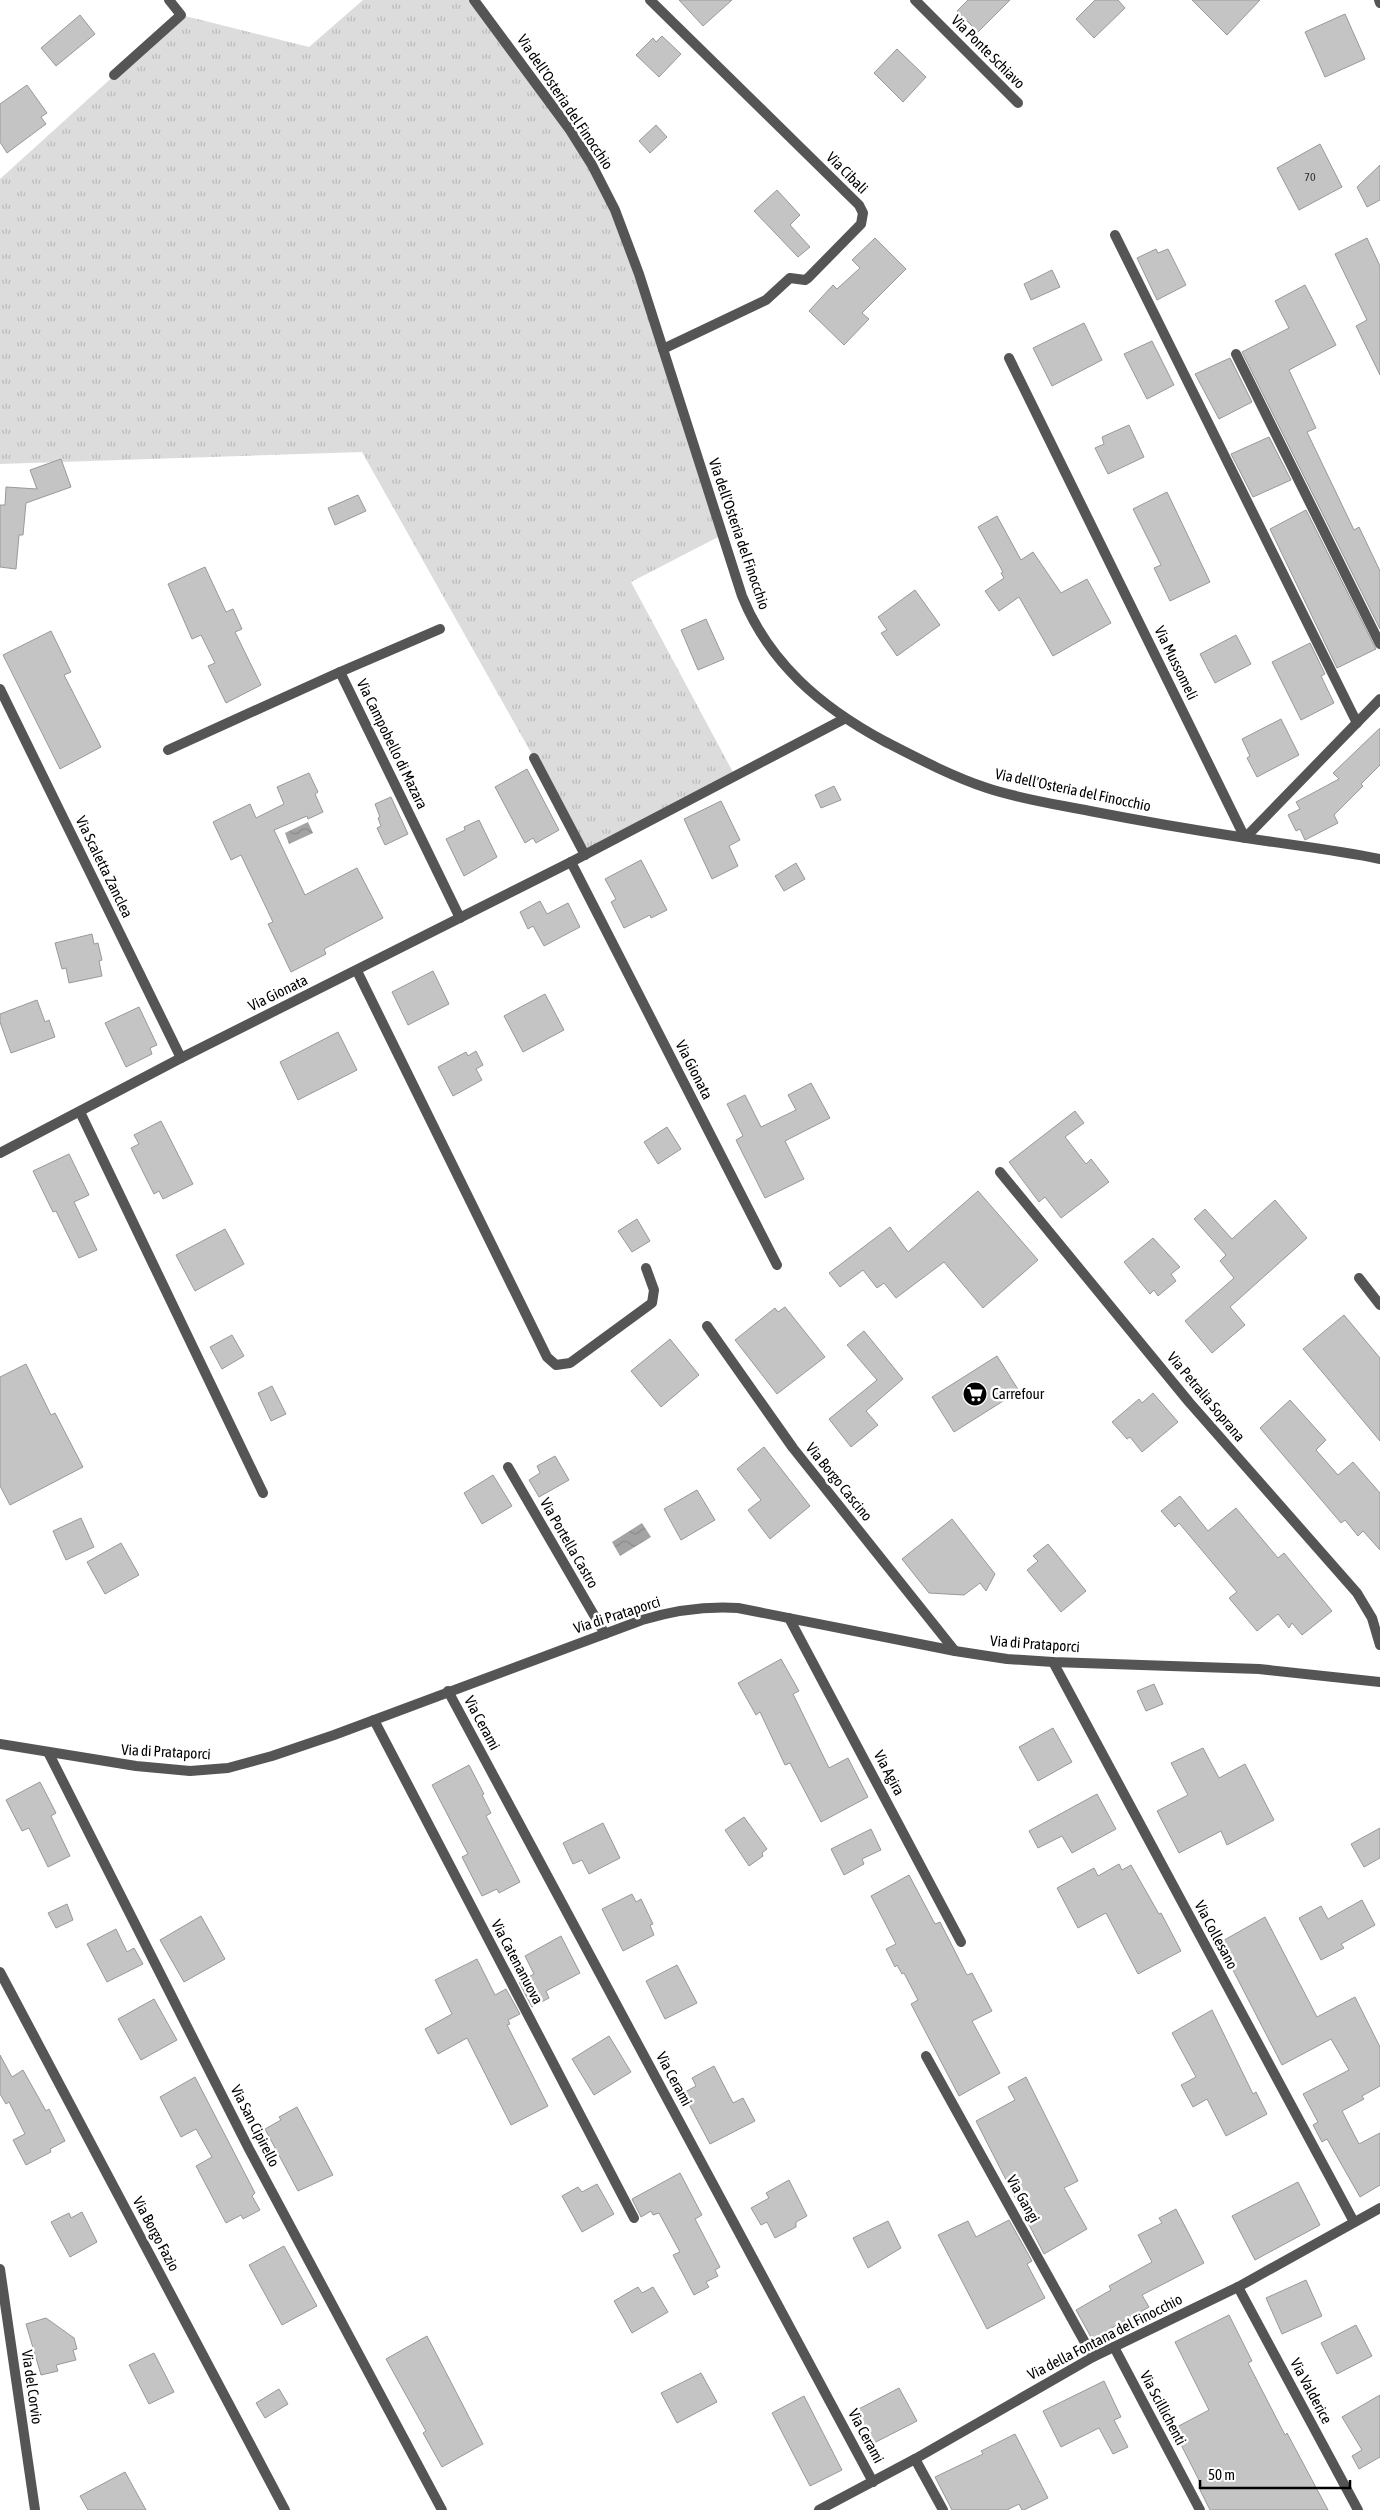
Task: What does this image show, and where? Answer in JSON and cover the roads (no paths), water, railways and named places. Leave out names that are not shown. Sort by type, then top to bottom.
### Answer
[{"type":"street","points":[[114,75],[181,15],[168,0]]},
{"type":"street","name":"Via dell'Osteria del Finocchio","points":[[474,0],[548,99],[603,185],[628,240],[737,582],[757,631],[770,650],[786,667],[844,719],[937,767],[987,788],[1053,804],[1245,838],[1380,859]]},
{"type":"street","name":"Via Cibali","points":[[650,0],[859,205],[863,213],[861,224],[808,278],[805,280],[790,278],[766,300],[663,349]]},
{"type":"street","name":"Via Ponte Schiavo","points":[[914,0],[1018,104]]},
{"type":"street","points":[[1115,235],[1357,722]]},
{"type":"street","points":[[1236,354],[1380,644]]},
{"type":"street","name":"Via Mussomeli","points":[[1010,358],[1245,838]]},
{"type":"street","points":[[340,672],[440,629]]},
{"type":"street","name":"Via Campobello di Mazara","points":[[168,750],[340,672],[460,918]]},
{"type":"street","name":"Via Scaletta Zanclea","points":[[0,689],[181,1058]]},
{"type":"street","points":[[1245,838],[1380,699]]},
{"type":"street","name":"Via Gionata","points":[[0,1153],[181,1058],[571,862],[844,719]]},
{"type":"street","points":[[534,758],[584,855]]},
{"type":"street","name":"Via Gionata","points":[[571,862],[777,1265]]},
{"type":"street","points":[[357,971],[547,1357],[556,1365],[570,1363],[652,1303],[654,1290],[646,1268]]},
{"type":"street","points":[[80,1112],[263,1493]]},
{"type":"street","name":"Via Petralia Soprana","points":[[1000,1172],[1189,1402],[1357,1593],[1372,1618],[1380,1645]]},
{"type":"street","points":[[1359,1278],[1380,1305]]},
{"type":"street","name":"Via Borgo Cascino","points":[[707,1326],[792,1448],[955,1651]]},
{"type":"street","name":"Via Portella Castro","points":[[508,1467],[606,1634]]},
{"type":"street","name":"Via di Prataporci","points":[[0,1744],[123,1765],[177,1770],[211,1770],[272,1756],[654,1617],[697,1609],[738,1608],[955,1651],[1053,1662],[1272,1669],[1380,1682]]},
{"type":"street","name":"Via Agira","points":[[790,1618],[962,1942]]},
{"type":"street","name":"Via Collesano","points":[[1053,1662],[1354,2222]]},
{"type":"street","name":"Via Cerami","points":[[448,1691],[873,2482]]},
{"type":"street","name":"Via Catenanuova","points":[[374,1720],[634,2218]]},
{"type":"street","name":"Via San Cipirello","points":[[48,1752],[249,2149],[442,2510]]},
{"type":"street","name":"Via Borgo Fazio","points":[[0,1972],[284,2510]]},
{"type":"street","name":"Via Gangi","points":[[926,2056],[1093,2357]]},
{"type":"street","name":"Via della Fontana del Finocchio","points":[[819,2510],[915,2459],[1093,2357],[1238,2287],[1380,2208]]},
{"type":"street","name":"Via del Corvio","points":[[0,2269],[32,2509]]},
{"type":"street","name":"Via Valderice","points":[[1238,2287],[1358,2510]]},
{"type":"street","name":"Via Scillichenti","points":[[1114,2347],[1200,2510]]},
{"type":"street","points":[[915,2459],[943,2510]]},
{"type":"water","points":[[308,822],[313,833],[289,844],[285,833]]},
{"type":"water","points":[[642,1523],[651,1537],[620,1556],[612,1542]]},
{"type":"place","name":"Carrefour","points":[[975,1394]]}]
